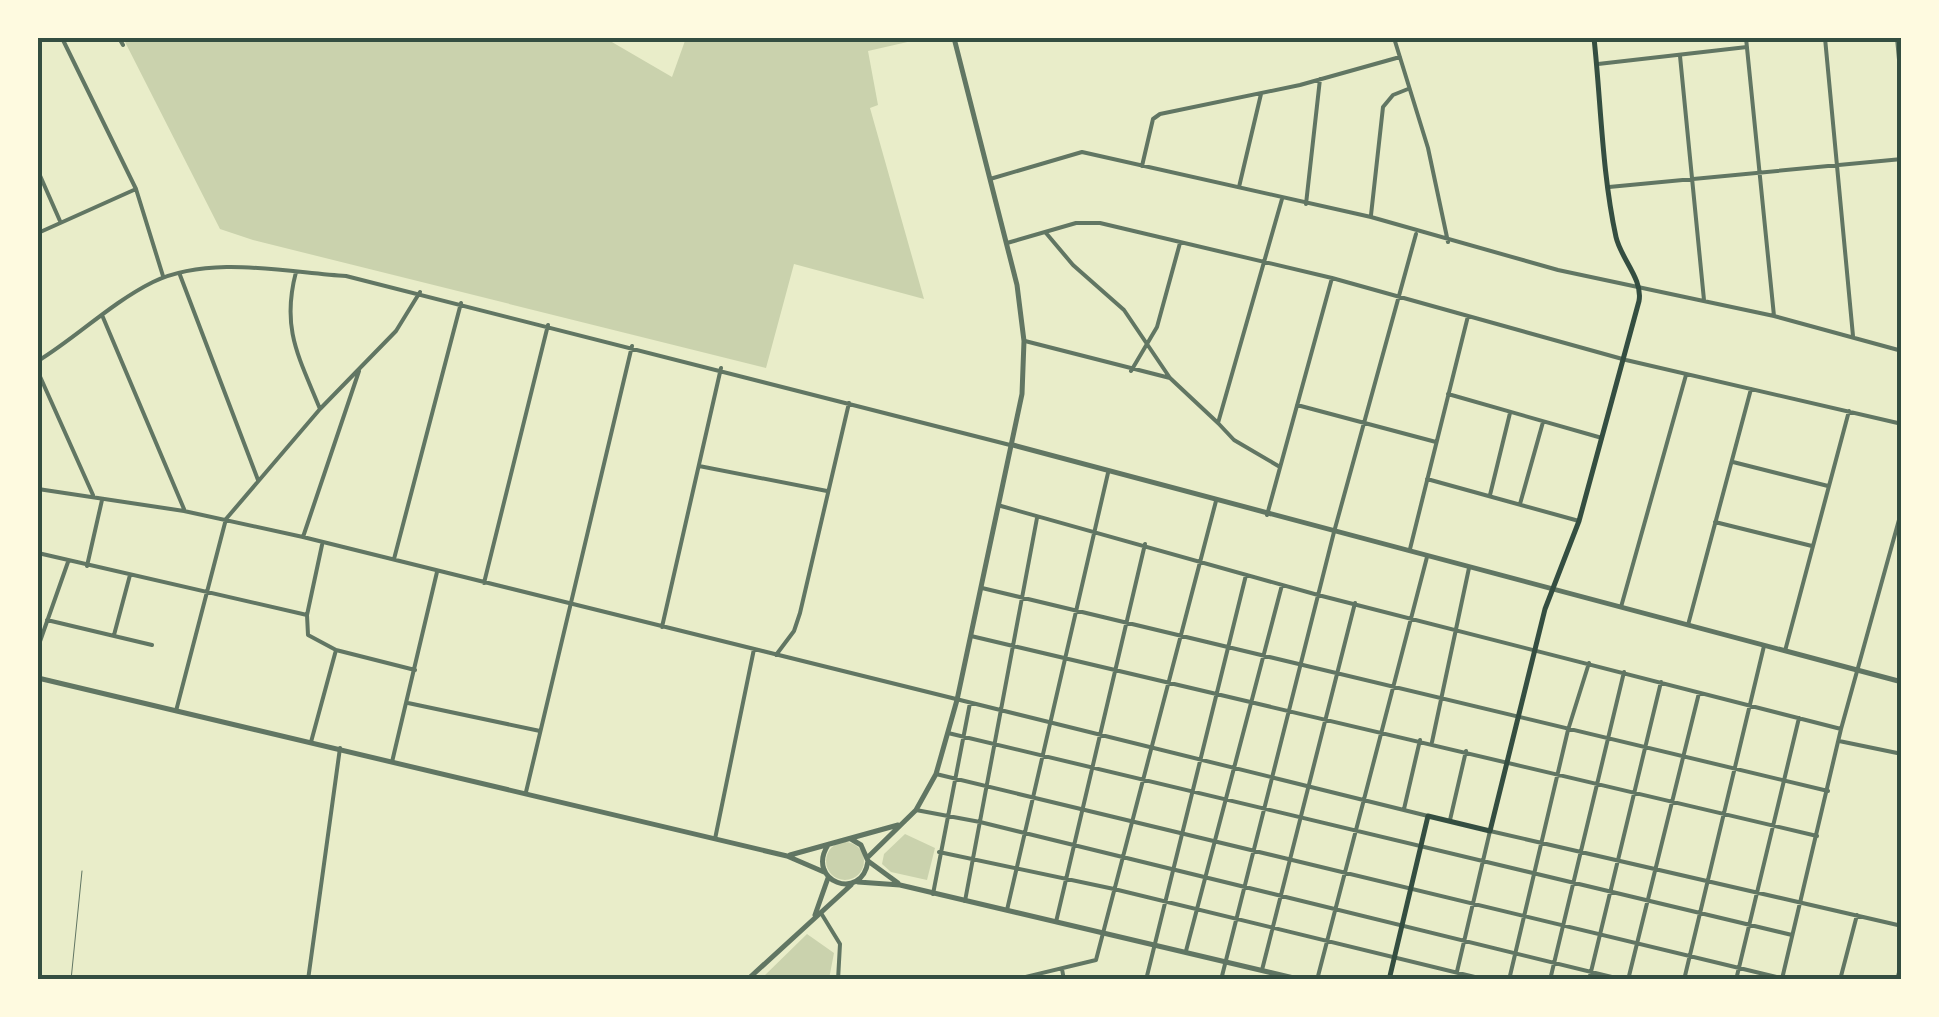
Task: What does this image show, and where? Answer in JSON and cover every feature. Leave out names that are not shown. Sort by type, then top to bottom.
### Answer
[{"type":"main road","points":[[1389,980],[1428,816],[1490,831],[1536,649],[1580,521],[1626,360],[1639,286],[1617,243],[1594,38]]},
{"type":"street","points":[[62,38],[136,190],[163,278]]},
{"type":"street","points":[[119,38],[122,45]]},
{"type":"street","points":[[747,980],[854,883],[868,859],[916,810],[936,774],[1001,506],[1013,446],[1024,341],[1007,243],[954,38]]},
{"type":"street","points":[[1394,38],[1428,148],[1448,242]]},
{"type":"street","points":[[1746,38],[1774,316]]},
{"type":"street","points":[[1825,38],[1853,336]]},
{"type":"street","points":[[1897,38],[1902,92]]},
{"type":"street","points":[[1597,64],[1747,48]]},
{"type":"street","points":[[1680,56],[1704,300]]},
{"type":"street","points":[[1142,166],[1153,119],[1160,114],[1261,94],[1400,57]]},
{"type":"street","points":[[1306,204],[1320,79]]},
{"type":"street","points":[[1370,217],[1383,107],[1393,96],[1408,90]]},
{"type":"street","points":[[1238,186],[1261,94]]},
{"type":"street","points":[[990,180],[1074,152],[1370,217],[1448,242],[1774,316],[1902,350]]},
{"type":"street","points":[[1609,187],[1902,159]]},
{"type":"street","points":[[38,171],[62,223]]},
{"type":"street","points":[[38,233],[136,190]]},
{"type":"street","points":[[1218,422],[1282,199]]},
{"type":"street","points":[[1007,243],[1089,222],[1332,278],[1686,375],[1902,424]]},
{"type":"street","points":[[1046,232],[1072,266],[1124,310],[1170,378],[1234,440],[1280,467]]},
{"type":"street","points":[[1222,980],[1334,532],[1416,233]]},
{"type":"street","points":[[1131,371],[1148,346],[1180,243]]},
{"type":"street","points":[[38,361],[163,278],[212,269],[346,276],[722,368],[1902,682]]},
{"type":"street","points":[[296,272],[287,308],[288,326],[320,409]]},
{"type":"street","points":[[180,274],[258,480]]},
{"type":"street","points":[[1267,514],[1332,278]]},
{"type":"street","points":[[176,712],[226,519],[320,409],[396,331],[420,292]]},
{"type":"street","points":[[393,561],[461,302]]},
{"type":"street","points":[[102,315],[184,511]]},
{"type":"street","points":[[1409,552],[1468,316]]},
{"type":"street","points":[[484,584],[548,325]]},
{"type":"street","points":[[1024,341],[1170,378]]},
{"type":"street","points":[[526,792],[632,346]]},
{"type":"street","points":[[303,537],[359,368]]},
{"type":"street","points":[[662,626],[722,368]]},
{"type":"street","points":[[38,372],[94,498]]},
{"type":"street","points":[[1621,608],[1686,375]]},
{"type":"street","points":[[1688,625],[1752,389]]},
{"type":"street","points":[[1448,394],[1603,438]]},
{"type":"street","points":[[776,654],[797,624],[849,403]]},
{"type":"street","points":[[1296,406],[1436,442]]},
{"type":"street","points":[[1785,651],[1849,411]]},
{"type":"street","points":[[1490,496],[1510,412]]},
{"type":"street","points":[[1520,504],[1542,422]]},
{"type":"street","points":[[1732,462],[1828,486]]},
{"type":"street","points":[[698,466],[827,491]]},
{"type":"street","points":[[1007,910],[1108,473]]},
{"type":"street","points":[[1427,479],[1580,521]]},
{"type":"street","points":[[38,489],[184,511],[303,537],[1428,816]]},
{"type":"street","points":[[87,566],[102,500]]},
{"type":"street","points":[[1013,980],[1096,960],[1216,501]]},
{"type":"street","points":[[1001,506],[1282,585],[1841,729]]},
{"type":"street","points":[[1782,979],[1856,670],[1902,509]]},
{"type":"street","points":[[965,901],[1037,518]]},
{"type":"street","points":[[1715,522],[1812,546]]},
{"type":"street","points":[[323,543],[307,615],[308,635],[336,650],[415,670]]},
{"type":"street","points":[[1056,922],[1146,544]]},
{"type":"street","points":[[38,554],[307,615]]},
{"type":"street","points":[[1317,980],[1426,556]]},
{"type":"street","points":[[38,648],[68,562]]},
{"type":"street","points":[[1432,742],[1469,568]]},
{"type":"street","points":[[392,762],[437,572]]},
{"type":"street","points":[[114,635],[130,574]]},
{"type":"street","points":[[1146,980],[1170,870],[1246,575]]},
{"type":"street","points":[[1186,952],[1282,585]]},
{"type":"street","points":[[982,588],[1828,790]]},
{"type":"street","points":[[1262,970],[1355,603]]},
{"type":"street","points":[[47,620],[152,645]]},
{"type":"street","points":[[972,636],[1325,716],[1816,836]]},
{"type":"street","points":[[1684,980],[1764,646]]},
{"type":"street","points":[[715,839],[754,649]]},
{"type":"street","points":[[311,742],[336,650]]},
{"type":"street","points":[[1509,980],[1568,730],[1588,663]]},
{"type":"street","points":[[1550,980],[1624,672]]},
{"type":"street","points":[[38,678],[787,856],[826,875],[854,883],[900,885],[1302,980]]},
{"type":"street","points":[[1589,980],[1661,682]]},
{"type":"street","points":[[916,810],[980,822],[1073,848],[1626,980],[1700,694]]},
{"type":"street","points":[[407,703],[540,732]]},
{"type":"street","points":[[934,894],[970,703]]},
{"type":"street","points":[[1736,980],[1799,718]]},
{"type":"street","points":[[948,733],[1792,935]]},
{"type":"street","points":[[1404,810],[1420,740]]},
{"type":"street","points":[[1838,741],[1902,754]]},
{"type":"street","points":[[308,980],[340,748]]},
{"type":"street","points":[[1450,821],[1466,751]]},
{"type":"street","points":[[936,774],[1523,919],[1789,980]]},
{"type":"street","points":[[787,856],[901,824]]},
{"type":"street","points":[[1456,976],[1490,831],[1902,926]]},
{"type":"street","points":[[851,839],[900,885]]},
{"type":"street","points":[[812,922],[826,875],[822,858],[828,845]]},
{"type":"street","points":[[939,852],[1239,918],[1456,976],[1487,980]]},
{"type":"street","points":[[821,913],[840,944],[838,980]]},
{"type":"street","points":[[1840,980],[1857,915]]},
{"type":"street","points":[[1897,980],[1902,961]]},
{"type":"street","points":[[1062,969],[1064,980]]},
{"type":"lane","points":[[71,980],[82,871]]},
{"type":"green space","points":[[123,38],[605,38],[672,77],[686,38],[925,38],[868,51],[878,105],[870,108],[924,299],[794,264],[766,368],[253,240],[220,229]]},
{"type":"green space","points":[[905,834],[935,848],[927,880],[891,872],[882,864],[884,854]]},
{"type":"green space","points":[[845,842],[858,848],[864,861],[858,874],[845,880],[832,874],[826,861],[832,848]]},
{"type":"green space","points":[[807,934],[834,953],[829,979],[761,979]]}]
